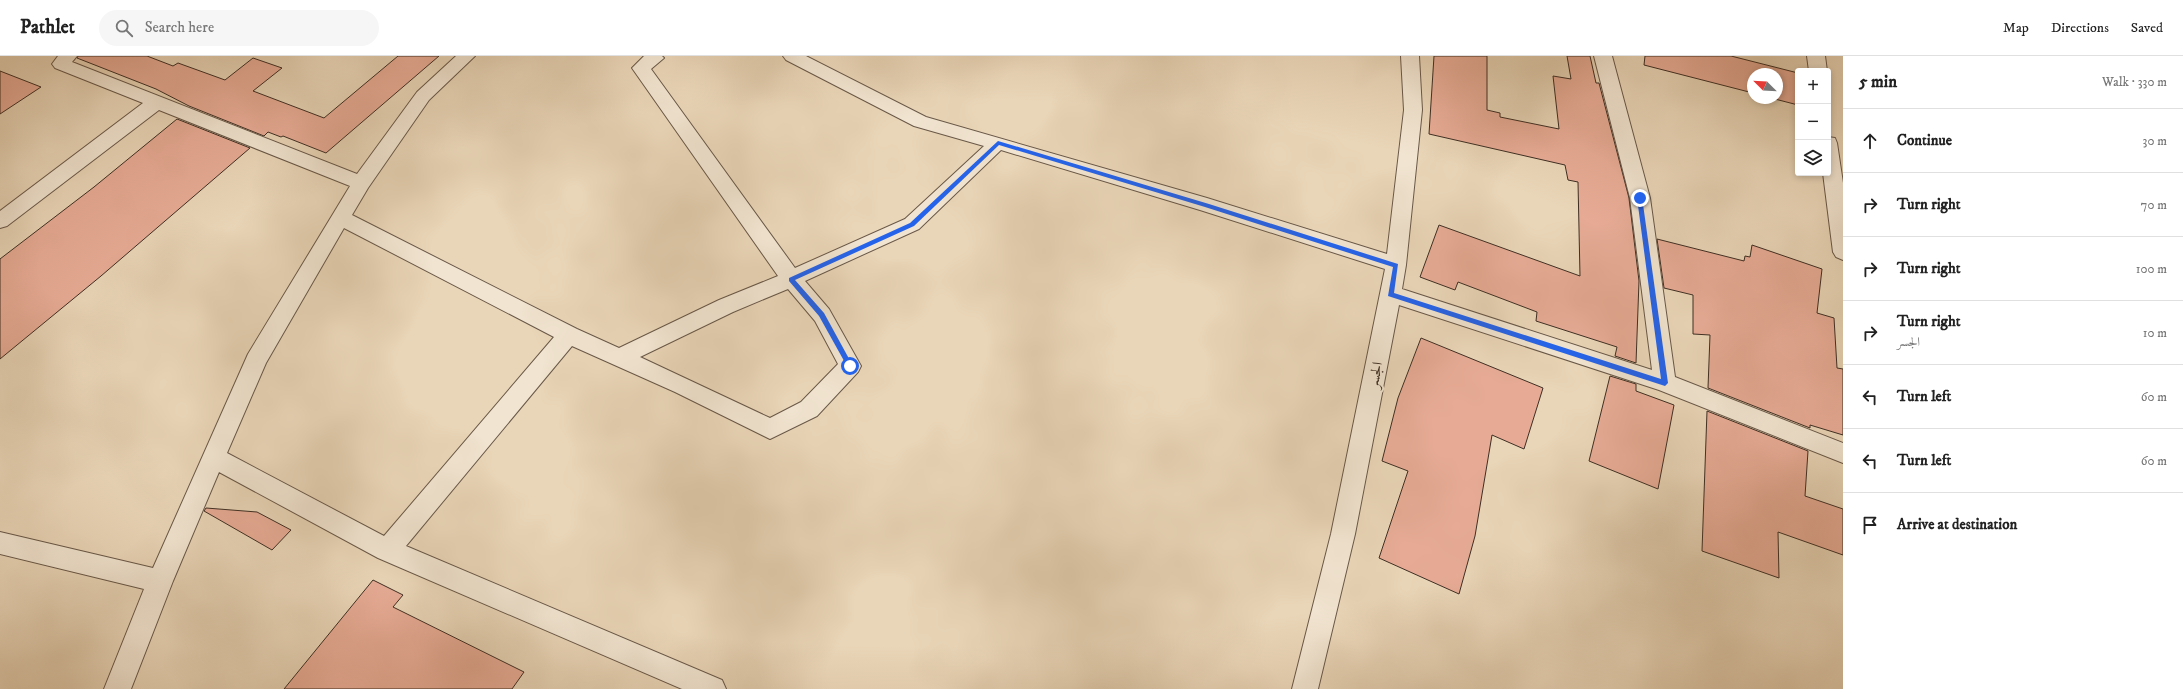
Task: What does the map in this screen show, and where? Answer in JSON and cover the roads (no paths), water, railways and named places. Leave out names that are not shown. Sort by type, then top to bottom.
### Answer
[{"type":"street","points":[[68,56],[61,64],[158,101],[361,184]]},
{"type":"street","points":[[117,689],[135,648],[160,581],[256,360],[361,184],[423,96],[466,56]]},
{"type":"street","points":[[340,217],[569,335],[620,357],[770,429],[809,409],[850,366],[822,315],[791,279],[641,68],[655,58],[653,56]]},
{"type":"street","points":[[792,56],[865,92],[920,122],[998,143],[1199,203],[1396,265]]},
{"type":"street","name":"الجسر","points":[[1305,689],[1343,534],[1396,265],[1413,110],[1410,56]]},
{"type":"street","points":[[1603,56],[1640,198],[1665,383]]},
{"type":"street","points":[[1816,56],[1818,68]]},
{"type":"street","points":[[0,221],[158,101]]},
{"type":"street","points":[[620,357],[726,306],[791,279],[912,224],[998,143]]},
{"type":"street","points":[[1831,165],[1843,252]]},
{"type":"street","points":[[1391,294],[1665,383],[1843,453]]},
{"type":"street","points":[[387,550],[569,335]]},
{"type":"street","points":[[214,458],[387,550],[713,689]]},
{"type":"street","points":[[0,543],[160,581]]}]
